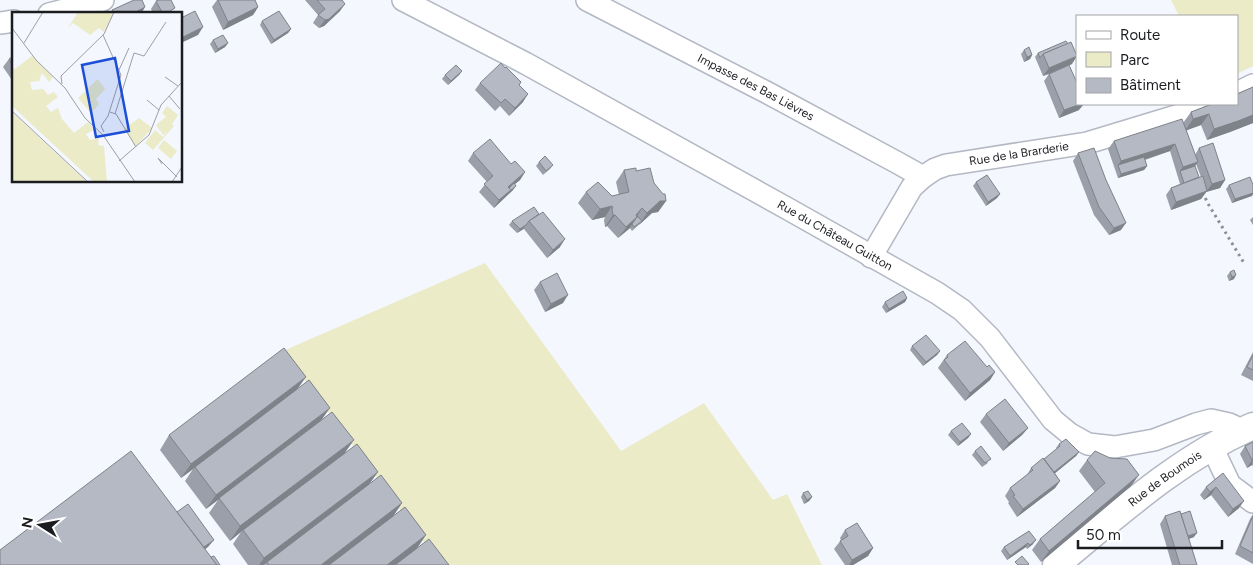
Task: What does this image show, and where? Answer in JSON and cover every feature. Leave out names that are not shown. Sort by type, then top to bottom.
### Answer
[{"type":"street","points":[[57,12],[103,0]]},
{"type":"street","name":"Rue du Château Guitton","points":[[402,0],[525,62],[937,293],[962,310],[990,338],[1054,420],[1070,434],[1088,444],[1115,447],[1154,440],[1210,420],[1229,424],[1235,435]]},
{"type":"street","name":"Impasse des Bas Lièvres","points":[[587,0],[766,92],[923,177]]},
{"type":"street","points":[[1238,93],[1253,86]]},
{"type":"street","name":"Rue de la Brarderie","points":[[871,256],[912,187],[935,169],[946,165],[1087,143],[1176,116],[1205,105]]},
{"type":"street","points":[[1235,435],[1230,485],[1253,502]]},
{"type":"street","name":"Rue de Boumois","points":[[1056,565],[1163,478],[1235,435]]},
{"type":"path","points":[[1201,185],[1207,202],[1244,264]]},
{"type":"green space","points":[[1171,0],[1253,0],[1253,66],[1238,74],[1238,15],[1178,15]]},
{"type":"green space","points":[[485,263],[621,451],[704,403],[773,500],[787,494],[822,565],[441,565],[283,351]]},
{"type":"building","points":[[134,0],[142,0],[145,7],[136,12],[113,12],[112,10]]},
{"type":"building","points":[[171,0],[175,8],[170,12],[162,12],[156,1]]},
{"type":"building","points":[[218,0],[255,0],[258,7],[228,22]]},
{"type":"building","points":[[317,0],[342,0],[345,4],[329,19],[325,20],[318,15],[325,9]]},
{"type":"building","points":[[195,11],[203,27],[182,38],[182,18]]},
{"type":"building","points":[[279,11],[291,29],[274,40],[262,21]]},
{"type":"building","points":[[223,35],[228,43],[218,49],[213,40]]},
{"type":"building","points":[[1066,41],[1068,44],[1043,54],[1040,58],[1038,53]]},
{"type":"building","points":[[1071,42],[1076,56],[1049,68],[1043,54]]},
{"type":"building","points":[[1029,47],[1032,55],[1027,57],[1024,50]]},
{"type":"building","points":[[501,63],[521,82],[519,85],[528,94],[515,108],[505,99],[501,103],[480,83]]},
{"type":"building","points":[[456,65],[462,71],[451,81],[445,75]]},
{"type":"building","points":[[1069,65],[1076,81],[1076,105],[1078,105],[1064,110],[1049,74]]},
{"type":"building","points":[[1253,87],[1253,115],[1214,129],[1209,114],[1193,119],[1191,112],[1209,105],[1238,105],[1238,94]]},
{"type":"building","points":[[1182,119],[1198,162],[1183,167],[1175,144],[1121,161],[1114,141]]},
{"type":"building","points":[[490,139],[511,164],[515,161],[525,172],[508,187],[511,190],[499,200],[484,184],[493,176],[473,153]]},
{"type":"building","points":[[1213,143],[1225,180],[1212,184],[1199,148]]},
{"type":"building","points":[[1094,148],[1106,180],[1126,223],[1114,228],[1099,207],[1078,153]]},
{"type":"building","points":[[545,156],[553,165],[546,171],[539,162]]},
{"type":"building","points":[[1144,157],[1147,166],[1121,174],[1118,165]]},
{"type":"building","points":[[1195,166],[1199,177],[1184,183],[1180,171]]},
{"type":"building","points":[[636,168],[636,171],[650,168],[654,183],[665,194],[666,201],[660,201],[647,213],[642,208],[636,215],[637,217],[626,227],[613,215],[612,206],[600,209],[586,192],[598,182],[612,196],[629,192],[624,170]]},
{"type":"building","points":[[987,175],[1000,194],[988,202],[976,182]]},
{"type":"building","points":[[1203,176],[1207,191],[1176,202],[1171,188]]},
{"type":"building","points":[[1250,177],[1253,193],[1235,199],[1229,185]]},
{"type":"building","points":[[514,183],[516,186],[508,193],[511,190],[509,188]]},
{"type":"building","points":[[534,207],[539,214],[520,229],[512,221]]},
{"type":"building","points":[[543,212],[565,239],[553,250],[529,221]]},
{"type":"building","points":[[637,216],[642,221],[634,227],[632,224]]},
{"type":"building","points":[[1234,270],[1236,275],[1232,277],[1230,272]]},
{"type":"building","points":[[557,273],[568,295],[551,304],[540,282]]},
{"type":"building","points":[[903,291],[907,298],[889,309],[885,302]]},
{"type":"building","points":[[926,335],[940,351],[926,362],[912,346]]},
{"type":"building","points":[[965,341],[987,367],[989,365],[995,372],[970,393],[944,360],[948,357],[947,355]]},
{"type":"building","points":[[284,348],[306,377],[191,464],[169,435]]},
{"type":"building","points":[[1253,355],[1253,370],[1247,367]]},
{"type":"building","points":[[309,380],[330,408],[216,495],[195,467]]},
{"type":"building","points":[[1005,399],[1028,428],[1009,443],[986,414]]},
{"type":"building","points":[[332,412],[354,440],[240,526],[219,498]]},
{"type":"building","points":[[962,423],[971,434],[960,442],[951,431]]},
{"type":"building","points":[[1066,439],[1079,452],[1054,472],[1044,459]]},
{"type":"building","points":[[1253,442],[1253,459],[1252,460],[1245,446]]},
{"type":"building","points":[[357,444],[378,472],[264,558],[243,530]]},
{"type":"building","points":[[981,446],[991,459],[985,463],[975,451]]},
{"type":"building","points":[[131,451],[217,565],[0,565],[0,550]]},
{"type":"building","points":[[1095,451],[1110,458],[1127,459],[1139,475],[1049,551],[1040,539],[1105,483],[1087,460]]},
{"type":"building","points":[[1043,458],[1060,481],[1023,509],[1013,496],[1015,495],[1010,488],[1033,470],[1031,468]]},
{"type":"building","points":[[1223,473],[1244,501],[1233,509],[1216,487],[1210,492],[1206,487]]},
{"type":"building","points":[[381,475],[402,503],[321,565],[269,565],[267,562]]},
{"type":"building","points":[[808,491],[812,497],[807,500],[803,493]]},
{"type":"building","points":[[188,504],[214,540],[204,547],[177,512]]},
{"type":"building","points":[[405,507],[426,535],[387,565],[329,565]]},
{"type":"building","points":[[1180,511],[1197,565],[1180,565],[1165,516]]},
{"type":"building","points":[[1190,511],[1197,533],[1188,536],[1181,514]]},
{"type":"building","points":[[1253,516],[1253,553],[1240,546]]},
{"type":"building","points":[[857,523],[873,548],[852,560],[840,541],[848,536],[845,530]]},
{"type":"building","points":[[1029,531],[1036,540],[1030,545],[1028,543],[1010,556],[1004,547]]},
{"type":"building","points":[[429,539],[449,565],[395,565]]},
{"type":"building","points":[[214,556],[220,565],[217,565],[211,557]]},
{"type":"building","points":[[1022,556],[1029,564],[1018,565],[1015,562]]}]
